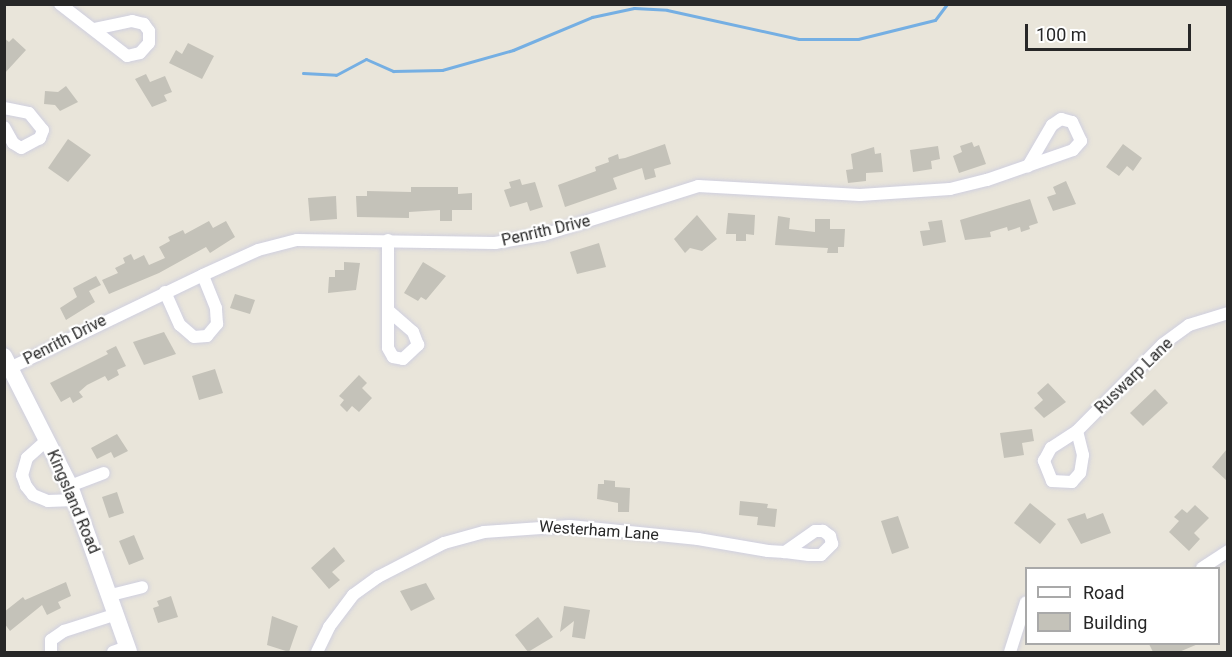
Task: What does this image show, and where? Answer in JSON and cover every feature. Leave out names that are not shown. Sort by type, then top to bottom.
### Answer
[{"type":"street","points":[[60,4],[95,29]]},
{"type":"street","points":[[4,108],[29,113],[43,130],[40,138],[21,148],[13,143],[4,127]]},
{"type":"street","name":"Penrith Drive","points":[[8,362],[258,250],[297,240],[504,242],[609,216],[698,186],[906,194],[950,189],[1028,166],[1073,150],[1081,141],[1072,122],[1061,119],[1052,125],[1028,166]]},
{"type":"street","points":[[388,240],[388,310]]},
{"type":"street","points":[[165,292],[180,325],[194,337],[207,336],[217,324],[216,308],[203,274]]},
{"type":"street","name":"Ruswarp Lane","points":[[1077,431],[1163,345],[1189,325],[1227,313]]},
{"type":"street","name":"Kingsland Road","points":[[8,362],[72,493],[117,614],[123,651]]},
{"type":"street","points":[[47,440],[27,458],[22,475],[33,495],[48,501],[72,493],[104,473]]},
{"type":"street","name":"Westerham Lane","points":[[317,652],[329,627],[353,595],[378,577],[444,543],[484,531],[570,526],[785,552]]},
{"type":"street","points":[[1203,567],[1227,551]]},
{"type":"street","points":[[111,596],[142,587]]},
{"type":"street","points":[[1010,652],[1025,605]]},
{"type":"street","points":[[51,652],[51,640],[64,631],[117,614]]},
{"type":"building","points":[[4,38],[9,42],[13,38],[26,50],[4,74]]},
{"type":"building","points":[[188,43],[214,56],[202,79],[169,63],[176,50],[182,54]]},
{"type":"building","points":[[146,74],[150,82],[165,76],[172,92],[164,95],[167,101],[152,107],[135,79]]},
{"type":"building","points":[[66,86],[78,102],[60,111],[55,105],[44,104],[45,91],[58,92]]},
{"type":"building","points":[[68,139],[91,155],[68,182],[48,168]]},
{"type":"building","points":[[972,142],[974,147],[979,145],[986,164],[959,173],[953,156],[962,152],[960,146]]},
{"type":"building","points":[[665,144],[671,164],[654,169],[656,177],[645,180],[642,168],[613,178],[617,189],[565,207],[558,185],[596,171],[595,167],[609,162],[608,158],[618,154],[619,159],[625,158]]},
{"type":"building","points":[[1123,144],[1142,158],[1133,171],[1127,166],[1119,176],[1106,167]]},
{"type":"building","points":[[938,146],[940,159],[931,161],[932,169],[913,172],[910,150]]},
{"type":"building","points":[[874,147],[875,154],[881,153],[883,172],[866,173],[866,181],[848,183],[846,170],[853,169],[851,154]]},
{"type":"building","points":[[520,179],[522,185],[535,182],[543,207],[530,211],[527,202],[510,207],[504,190],[511,188],[509,182]]},
{"type":"building","points":[[1066,181],[1076,204],[1053,211],[1047,197],[1056,194],[1053,187]]},
{"type":"building","points":[[411,187],[458,187],[458,194],[472,193],[472,210],[452,210],[452,221],[440,221],[440,210],[409,212],[409,218],[357,217],[356,196],[367,196],[367,191],[411,192]]},
{"type":"building","points":[[336,196],[337,219],[310,221],[308,198]]},
{"type":"building","points":[[1030,199],[1038,223],[1029,226],[1030,229],[1021,232],[1020,227],[1008,231],[1007,227],[990,232],[991,237],[965,240],[960,220]]},
{"type":"building","points":[[728,213],[755,215],[754,235],[746,234],[746,241],[736,241],[736,234],[726,234]]},
{"type":"building","points":[[697,215],[717,239],[702,251],[690,248],[685,253],[674,239]]},
{"type":"building","points":[[778,216],[790,218],[789,229],[815,232],[815,219],[830,219],[830,229],[845,229],[844,247],[838,247],[838,253],[827,253],[828,248],[775,245]]},
{"type":"building","points":[[942,220],[946,242],[923,246],[920,231],[930,230],[928,222]]},
{"type":"building","points":[[209,221],[213,228],[226,221],[235,237],[210,253],[206,247],[159,273],[109,294],[102,280],[118,273],[115,268],[125,263],[123,258],[131,254],[134,260],[144,255],[149,265],[165,258],[159,247],[170,241],[168,237],[183,230],[185,234]]},
{"type":"building","points":[[599,243],[606,267],[577,274],[570,252]]},
{"type":"building","points":[[344,262],[360,263],[356,290],[328,293],[329,277],[335,277],[335,270],[344,270]]},
{"type":"building","points":[[423,262],[446,276],[426,300],[421,297],[418,301],[404,293]]},
{"type":"building","points":[[96,276],[101,285],[89,291],[95,302],[66,320],[60,308],[77,297],[73,288]]},
{"type":"building","points":[[235,294],[255,300],[250,314],[230,308]]},
{"type":"building","points":[[164,332],[176,354],[144,365],[133,342]]},
{"type":"building","points":[[116,346],[126,366],[117,370],[119,375],[108,381],[105,376],[87,385],[79,392],[83,397],[73,403],[70,397],[61,402],[50,383],[108,354],[106,351]]},
{"type":"building","points":[[215,369],[223,393],[199,400],[192,376]]},
{"type":"building","points":[[359,375],[367,383],[362,388],[372,398],[359,412],[352,406],[347,412],[340,405],[344,400],[339,396]]},
{"type":"building","points":[[1048,383],[1066,402],[1044,418],[1034,408],[1043,400],[1037,393]]},
{"type":"building","points":[[1155,389],[1168,403],[1143,426],[1130,413]]},
{"type":"building","points":[[1032,429],[1034,441],[1022,443],[1024,455],[1004,458],[1000,433]]},
{"type":"building","points":[[117,434],[128,451],[114,458],[111,452],[97,459],[91,448]]},
{"type":"building","points":[[1227,449],[1227,481],[1212,467]]},
{"type":"building","points":[[604,480],[615,481],[615,487],[630,488],[629,512],[618,512],[618,503],[597,499],[598,484],[604,484]]},
{"type":"building","points":[[117,492],[124,513],[109,518],[102,497]]},
{"type":"building","points":[[740,501],[768,504],[767,508],[777,509],[775,527],[757,525],[758,517],[739,515]]},
{"type":"building","points":[[1030,503],[1056,524],[1040,544],[1014,523]]},
{"type":"building","points":[[1195,505],[1209,518],[1194,533],[1200,539],[1189,551],[1169,532],[1179,521],[1174,517],[1182,509],[1187,513]]},
{"type":"building","points":[[1085,513],[1087,519],[1103,513],[1111,533],[1081,544],[1067,519]]},
{"type":"building","points":[[898,516],[909,548],[892,554],[881,521]]},
{"type":"building","points":[[134,535],[144,559],[129,565],[119,541]]},
{"type":"building","points":[[334,547],[345,561],[332,572],[340,580],[329,589],[311,568]]},
{"type":"building","points":[[66,582],[71,596],[58,602],[61,608],[47,615],[42,605],[10,631],[4,623],[4,612],[23,597],[25,600]]},
{"type":"building","points":[[426,583],[435,599],[411,611],[400,591]]},
{"type":"building","points":[[171,596],[178,617],[158,623],[153,608],[159,606],[157,601]]},
{"type":"building","points":[[564,606],[590,610],[585,639],[572,637],[574,621],[560,632]]},
{"type":"building","points":[[272,616],[298,626],[289,652],[267,645]]},
{"type":"building","points":[[538,617],[553,637],[528,652],[515,635]]},
{"type":"building","points":[[1150,645],[1196,645],[1179,652],[1153,652]]},
{"type":"waterway","points":[[303,73],[336,75],[366,59],[393,71],[442,70],[513,50],[592,17],[634,8],[667,10],[799,39],[858,39],[935,20],[947,4]]}]
